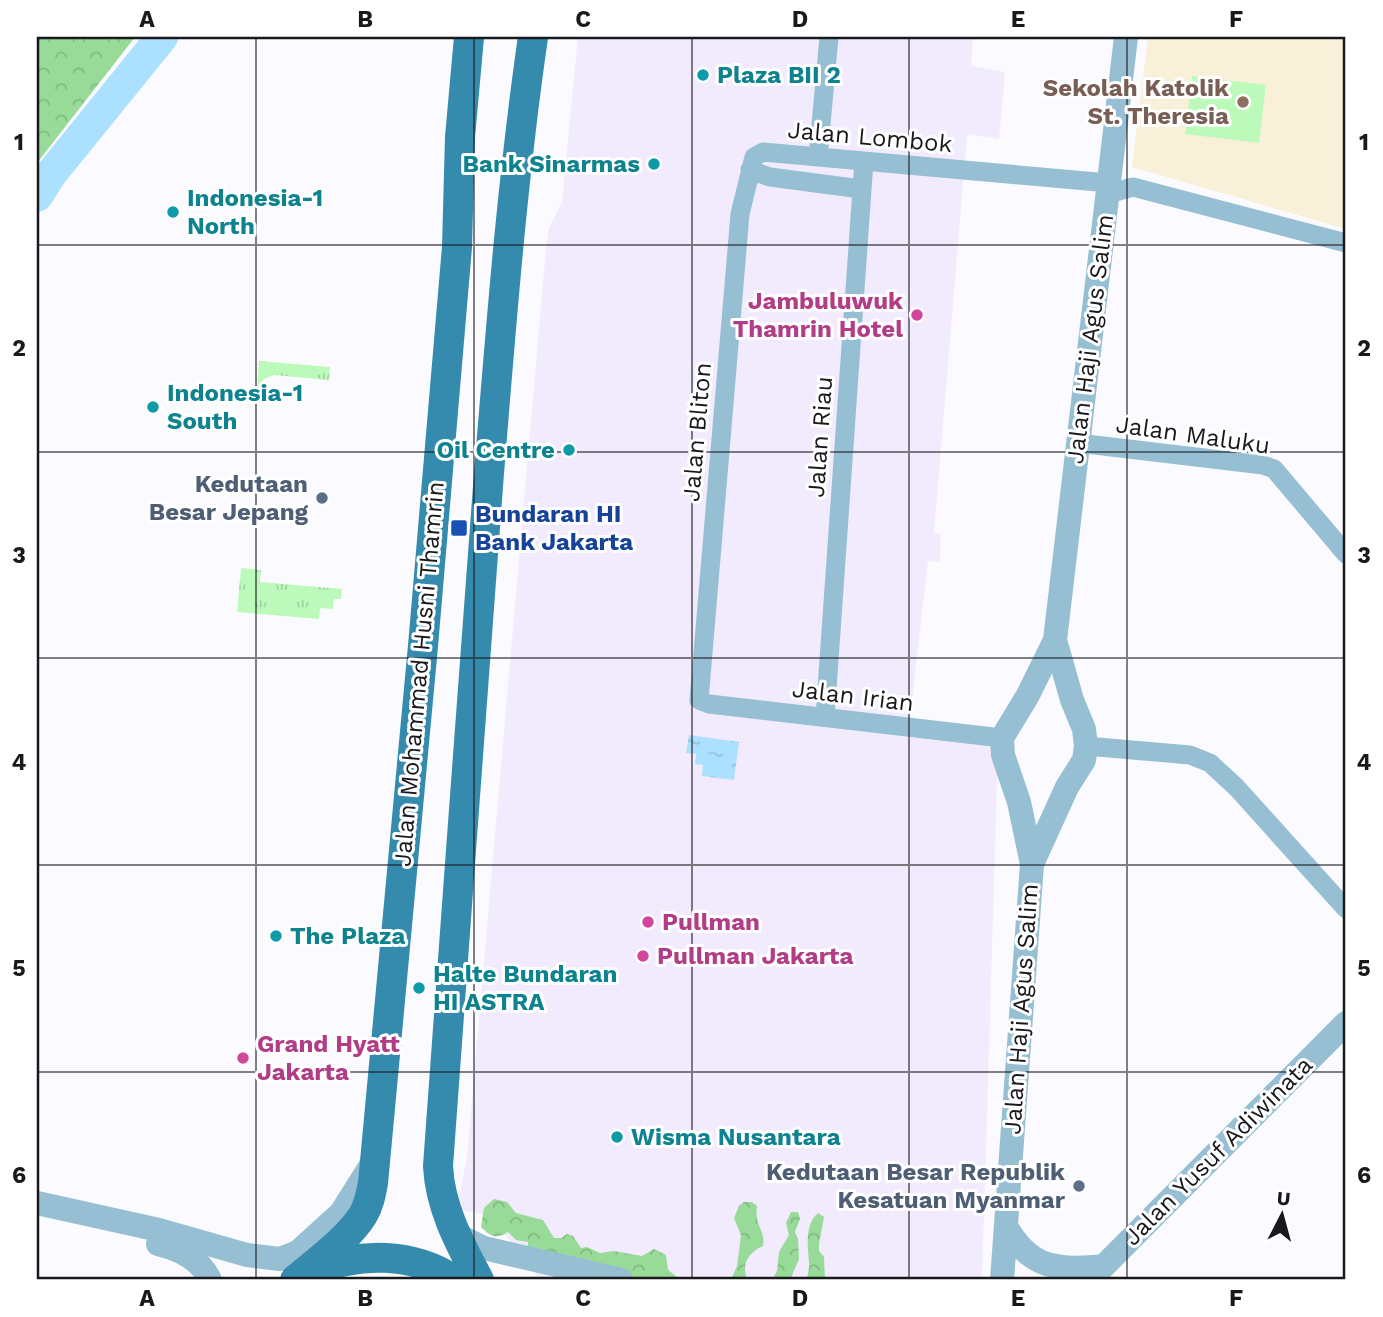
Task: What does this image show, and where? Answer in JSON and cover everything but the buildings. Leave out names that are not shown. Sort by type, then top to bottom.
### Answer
[{"type":"main road","name":"Jalan Mohammad Husni Thamrin","points":[[295,1280],[362,1217],[370,1201],[377,1156],[457,247],[460,137],[469,37]]},
{"type":"main road","points":[[480,1280],[457,1235],[439,1190],[438,1166],[501,323],[521,116],[533,37]]},
{"type":"main road","points":[[295,1280],[330,1264],[370,1257],[412,1262],[454,1280]]},
{"type":"street","points":[[818,157],[829,37]]},
{"type":"street","name":"Jalan Haji Agus Salim","points":[[1003,1280],[1032,864],[1019,802],[1003,755],[1002,738],[1028,695],[1055,640],[1126,37]]},
{"type":"street","name":"Jalan Lombok","points":[[862,189],[770,177],[750,170],[754,157],[763,152],[1108,189],[1133,187],[1346,243]]},
{"type":"street","name":"Jalan Riau","points":[[825,716],[864,162]]},
{"type":"street","name":"Jalan Bliton","points":[[699,700],[740,214],[750,170]]},
{"type":"street","name":"Jalan Maluku","points":[[1078,443],[1263,465],[1273,469],[1346,554]]},
{"type":"street","name":"Jalan Haji Agus Salim","points":[[1032,864],[1067,787],[1084,760],[1086,746],[1084,729],[1072,699],[1055,640]]},
{"type":"street","name":"Jalan Irian","points":[[699,700],[709,704],[1002,738]]},
{"type":"street","points":[[1086,746],[1189,755],[1210,763],[1236,787],[1346,909]]},
{"type":"street","name":"Jalan Yusuf Adiwinata","points":[[1097,1273],[1346,1023]]},
{"type":"street","points":[[37,1203],[159,1230],[247,1255],[280,1259],[298,1252],[341,1213],[377,1156]]},
{"type":"street","points":[[37,1216],[178,1250],[196,1261],[211,1280]]},
{"type":"street","points":[[1006,1226],[1017,1245],[1029,1255],[1045,1263],[1097,1273]]},
{"type":"street","points":[[457,1235],[484,1248],[621,1280]]},
{"type":"shaded area","points":[[578,37],[973,37],[971,66],[1005,72],[999,139],[967,134],[934,533],[941,534],[940,562],[928,561],[910,717],[998,749],[982,1280],[540,1280],[491,1216],[457,1209],[467,1157],[546,249],[549,228],[562,202]]},
{"type":"shaded area","name":"Sekolah Katolik St. Theresia","points":[[1148,37],[1346,37],[1346,229],[1132,167]]},
{"type":"green space","points":[[37,37],[135,37],[37,163]]},
{"type":"green space","points":[[1192,76],[1266,85],[1259,143],[1185,134]]},
{"type":"green space","points":[[259,361],[330,367],[329,380],[274,375],[264,379],[257,390]]},
{"type":"green space","points":[[241,568],[261,570],[260,582],[342,589],[341,599],[334,599],[333,609],[320,608],[319,619],[237,612]]},
{"type":"green space","points":[[494,1199],[507,1202],[516,1213],[543,1220],[554,1238],[567,1234],[573,1236],[581,1248],[587,1247],[600,1253],[614,1251],[642,1256],[654,1249],[666,1255],[668,1270],[681,1280],[576,1280],[528,1249],[528,1242],[516,1240],[508,1232],[500,1236],[487,1233],[481,1227],[484,1208]]},
{"type":"green space","points":[[744,1202],[752,1202],[757,1206],[763,1246],[747,1260],[747,1280],[731,1280],[737,1266],[741,1235],[734,1218],[739,1206]]},
{"type":"green space","points":[[791,1212],[798,1212],[800,1219],[795,1232],[799,1259],[790,1280],[772,1280],[777,1271],[779,1252],[789,1235],[786,1223]]},
{"type":"green space","points":[[818,1213],[824,1217],[819,1251],[824,1257],[825,1280],[807,1280],[809,1230]]},
{"type":"water","points":[[689,735],[739,742],[734,780],[702,776],[703,765],[695,764],[696,754],[686,753]]},
{"type":"waterway","points":[[37,196],[51,174],[162,37]]},
{"type":"place","name":"Plaza BII 2","points":[[703,75]]},
{"type":"place","name":"Sekolah Katolik St. Theresia","points":[[1243,102]]},
{"type":"place","name":"Bank Sinarmas","points":[[654,164]]},
{"type":"place","name":"Indonesia-1 North","points":[[173,212]]},
{"type":"place","name":"Jambuluwuk Thamrin Hotel","points":[[917,315]]},
{"type":"place","name":"Indonesia-1 South","points":[[153,407]]},
{"type":"place","name":"Oil Centre","points":[[569,450]]},
{"type":"place","name":"Kedutaan Besar Jepang","points":[[322,498]]},
{"type":"place","name":"Bundaran HI Bank Jakarta","points":[[459,528]]},
{"type":"place","name":"Pullman","points":[[648,922]]},
{"type":"place","name":"The Plaza","points":[[276,936]]},
{"type":"place","name":"Pullman Jakarta","points":[[643,956]]},
{"type":"place","name":"Halte Bundaran HI ASTRA","points":[[419,988]]},
{"type":"place","name":"Grand Hyatt Jakarta","points":[[243,1058]]},
{"type":"place","name":"Wisma Nusantara","points":[[617,1137]]},
{"type":"place","name":"Kedutaan Besar Republik Kesatuan Myanmar","points":[[1079,1186]]}]
